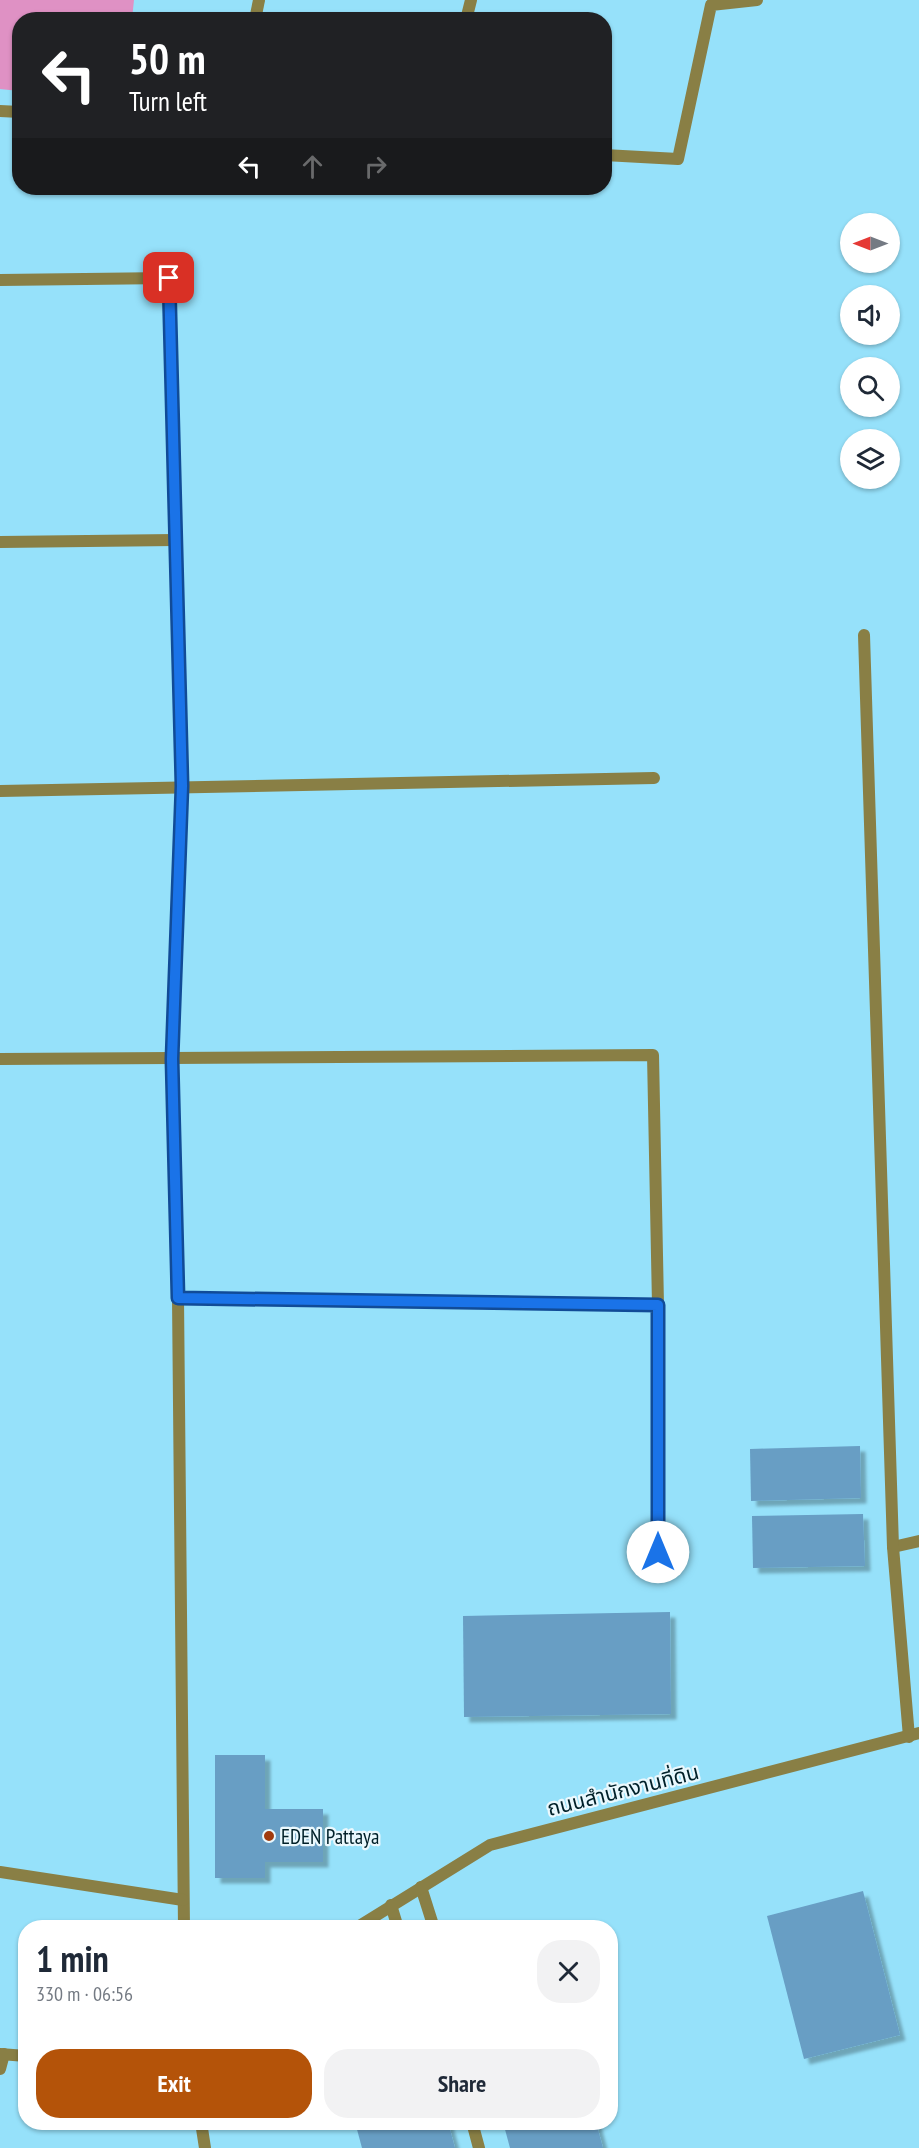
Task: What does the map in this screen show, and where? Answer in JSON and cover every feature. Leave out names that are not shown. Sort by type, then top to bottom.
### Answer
[{"type":"street","points":[[612,155],[678,159],[711,5],[757,0]]},
{"type":"street","points":[[0,280],[169,278],[182,786],[172,1059],[178,1298],[184,1920]]},
{"type":"street","points":[[0,542],[175,540]]},
{"type":"street","points":[[864,635],[893,1547],[914,1735]]},
{"type":"street","points":[[0,791],[654,778]]},
{"type":"street","points":[[0,1059],[653,1055],[658,1305],[658,1552]]},
{"type":"street","points":[[178,1298],[658,1305]]},
{"type":"street","points":[[893,1547],[919,1541]]},
{"type":"street","name":"ถนนสำนักงานที่ดิน","points":[[368,1920],[490,1845],[914,1735]]},
{"type":"street","points":[[0,1872],[183,1900]]},
{"type":"street","points":[[421,1887],[431,1920]]},
{"type":"street","points":[[391,1905],[396,1920]]},
{"type":"street","points":[[0,2069],[2,2054],[18,2055]]},
{"type":"street","points":[[202,2130],[205,2148]]},
{"type":"street","points":[[474,2130],[479,2148]]},
{"type":"shaded area","points":[[0,0],[134,0],[133,12],[12,12],[12,90],[0,89]]},
{"type":"building","points":[[860,1446],[861,1498],[751,1501],[750,1449]]},
{"type":"building","points":[[863,1514],[865,1566],[753,1568],[752,1516]]},
{"type":"building","points":[[670,1612],[671,1714],[464,1717],[463,1616]]},
{"type":"building","name":"EDEN Pattaya","points":[[215,1755],[265,1755],[265,1809],[323,1809],[323,1862],[265,1862],[265,1878],[215,1878]]},
{"type":"building","points":[[863,1891],[900,2035],[804,2059],[767,1916]]},
{"type":"building","points":[[357,2130],[450,2130],[455,2148],[362,2148]]},
{"type":"building","points":[[505,2130],[598,2130],[603,2148],[510,2148]]},
{"type":"place","name":"EDEN Pattaya","points":[[269,1836]]},
{"type":"route","points":[[169,278],[182,786],[172,1059],[178,1298],[658,1305],[658,1552]]}]
